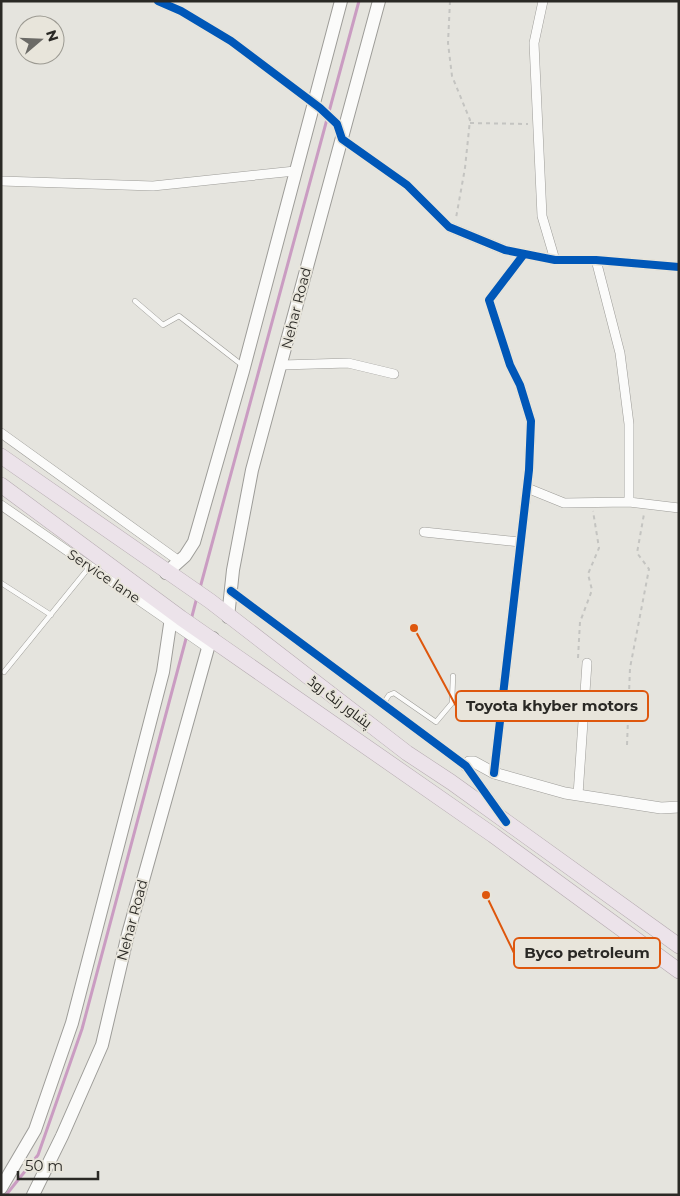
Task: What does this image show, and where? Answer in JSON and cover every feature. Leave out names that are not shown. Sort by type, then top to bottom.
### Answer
[{"type":"highway","name":"پشاور رنگ روڈ","points":[[1,456],[166,573],[210,601],[228,617],[408,753],[679,946]]},
{"type":"highway","name":"پشاور رنگ روڈ","points":[[1,485],[94,562],[584,901],[679,971]]},
{"type":"highway","points":[[584,901],[591,900],[595,893],[594,886]]},
{"type":"highway","points":[[611,922],[617,909],[625,908]]},
{"type":"main road","points":[[166,573],[179,561],[194,542],[244,366],[295,171],[317,106],[341,1]]},
{"type":"main road","name":"Nehar Road","points":[[228,617],[252,470],[282,365],[299,292],[379,1]]},
{"type":"main road","points":[[1,1188],[35,1130],[72,1023],[163,672],[175,617]]},
{"type":"main road","name":"Nehar Road","points":[[33,1195],[62,1136],[102,1045],[128,934],[208,640]]},
{"type":"street","points":[[158,1],[181,11],[231,41],[317,106],[337,124],[342,139],[408,186],[452,229],[506,250],[555,260],[596,260],[679,267]]},
{"type":"street","points":[[543,1],[534,43],[542,216],[555,260]]},
{"type":"street","points":[[1,181],[153,186],[295,171]]},
{"type":"street","points":[[494,773],[527,488],[530,421],[520,385],[510,365],[489,300],[524,254]]},
{"type":"street","points":[[596,260],[620,353],[630,424],[629,502]]},
{"type":"street","points":[[282,365],[348,363],[394,374]]},
{"type":"street","points":[[1,433],[179,561]]},
{"type":"street","points":[[527,488],[564,503],[629,502],[679,508]]},
{"type":"street","name":"Service lane","points":[[1,504],[94,562]]},
{"type":"street","points":[[424,532],[520,542]]},
{"type":"street","points":[[231,591],[466,766],[506,822]]},
{"type":"street","points":[[578,795],[587,663]]},
{"type":"street","points":[[466,766],[469,762],[474,762],[494,773],[578,795],[661,808],[679,807]]},
{"type":"lane","points":[[135,301],[163,325],[179,316],[244,366]]},
{"type":"lane","points":[[4,672],[94,562]]},
{"type":"lane","points":[[1,583],[51,614]]},
{"type":"lane","points":[[383,704],[390,695],[394,694],[436,722],[452,703],[453,676]]},
{"type":"path","points":[[450,1],[448,43],[452,76],[470,123],[460,204],[452,229]]},
{"type":"path","points":[[470,123],[538,124]]},
{"type":"path","points":[[587,663],[578,662],[577,643],[580,622],[592,590],[588,574],[599,548],[592,504]]},
{"type":"path","points":[[627,745],[630,668],[649,569],[637,553],[646,504]]},
{"type":"waterway","points":[[200,588],[359,1]]},
{"type":"waterway","points":[[191,620],[197,597]]},
{"type":"waterway","points":[[6,1195],[38,1155],[82,1029],[187,635]]},
{"type":"cycle path","points":[[158,1],[181,11],[231,41],[320,108],[337,124],[342,139],[407,185],[449,227],[505,250],[555,260],[596,260],[679,267]]},
{"type":"cycle path","points":[[494,773],[529,470],[531,421],[489,300],[524,254]]},
{"type":"cycle path","points":[[231,591],[466,766],[506,822]]},
{"type":"place","name":"Toyota khyber motors","points":[[414,628]]},
{"type":"place","name":"Byco petroleum","points":[[486,895]]}]
